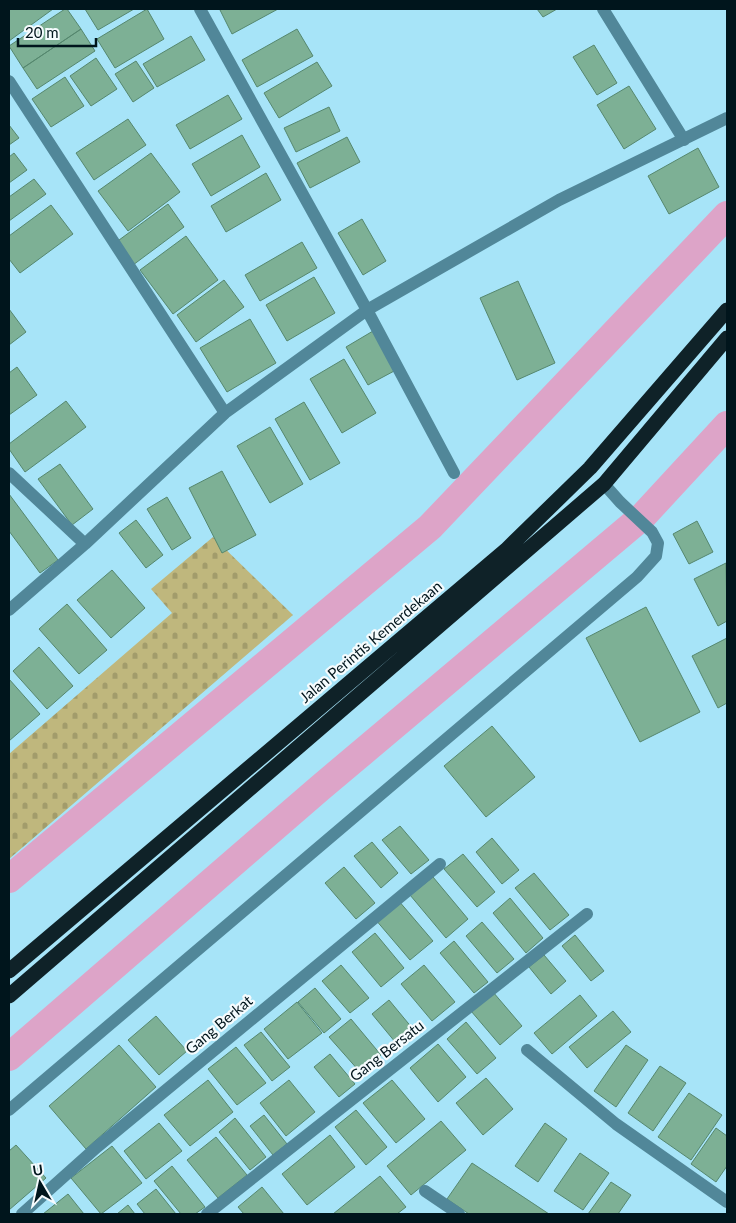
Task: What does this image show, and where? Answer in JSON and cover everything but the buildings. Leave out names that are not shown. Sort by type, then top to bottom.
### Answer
[{"type":"highway","name":"Jalan Perintis Kemerdekaan","points":[[9,971],[506,550],[590,468],[727,310]]},
{"type":"highway","name":"Jalan Perintis Kemerdekaan","points":[[9,996],[604,484],[727,338]]},
{"type":"street","points":[[200,9],[367,310],[454,473]]},
{"type":"street","points":[[603,9],[684,140]]},
{"type":"street","points":[[9,81],[225,414]]},
{"type":"street","points":[[9,610],[85,544],[225,414],[367,310],[559,200],[727,118]]},
{"type":"street","points":[[9,473],[85,544]]},
{"type":"street","points":[[9,1110],[636,577],[656,556],[658,543],[652,532],[604,484]]},
{"type":"street","name":"Gang Berkat","points":[[22,1214],[97,1147],[440,864]]},
{"type":"street","name":"Gang Bersatu","points":[[207,1214],[587,914]]},
{"type":"street","points":[[527,1050],[616,1124],[727,1202]]},
{"type":"street","points":[[425,1190],[459,1214]]},
{"type":"green space","points":[[213,537],[293,615],[9,859],[9,754],[172,613],[151,589]]},
{"type":"waterway","points":[[9,879],[430,527],[727,215]]},
{"type":"waterway","points":[[9,1057],[320,788],[643,516],[727,425]]}]
